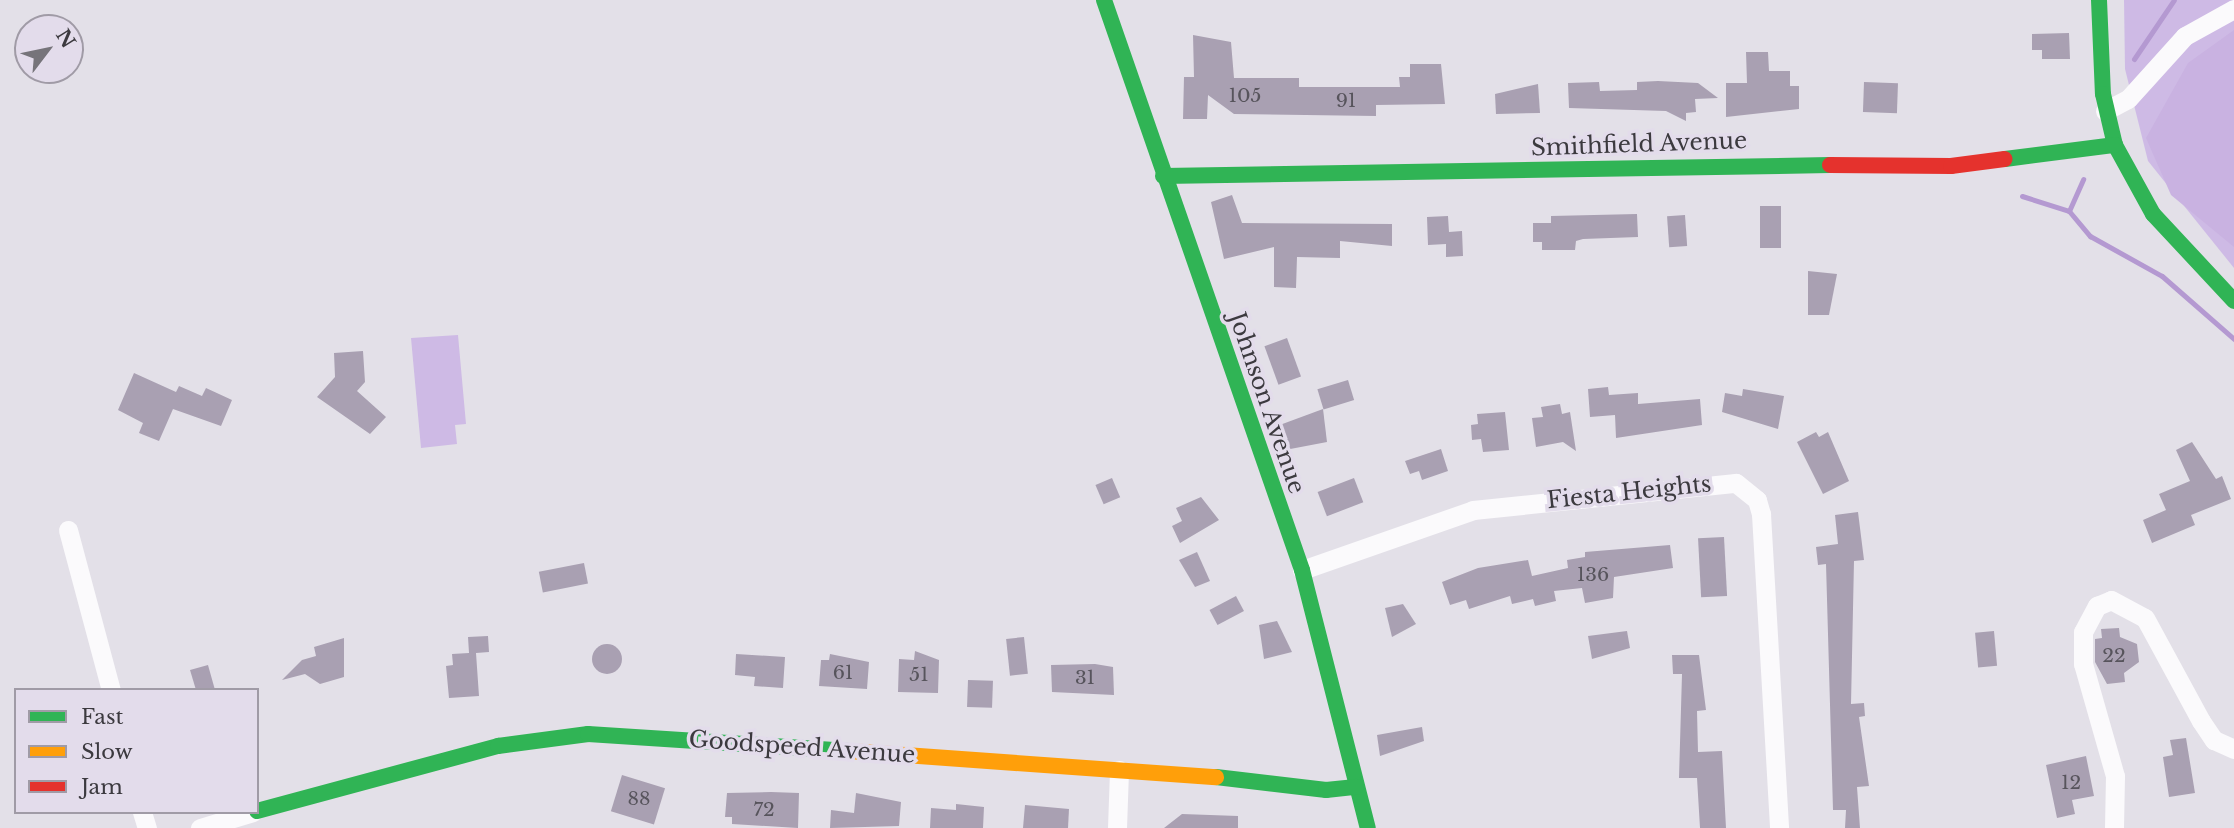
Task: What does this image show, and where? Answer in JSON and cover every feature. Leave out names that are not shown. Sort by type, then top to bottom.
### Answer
[{"type":"street","name":"Johnson Avenue","points":[[1104,0],[1302,570],[1368,828]]},
{"type":"street","points":[[2099,0],[2105,111],[2115,145],[2152,214],[2234,301]]},
{"type":"street","points":[[2105,111],[2128,99],[2185,36],[2234,9]]},
{"type":"street","name":"Smithfield Avenue","points":[[1163,176],[1698,163],[1951,166],[2115,145]]},
{"type":"street","name":"Fiesta Heights","points":[[1302,570],[1473,510],[1736,483],[1757,500],[1761,514],[1779,828]]},
{"type":"street","points":[[68,530],[109,688]]},
{"type":"street","points":[[2114,828],[2115,776],[2083,664],[2083,632],[2097,606],[2110,600],[2145,618],[2200,721],[2214,740],[2234,749]]},
{"type":"street","name":"Goodspeed Avenue","points":[[259,811],[498,746],[576,734],[1118,770],[1326,790],[1356,787]]},
{"type":"street","points":[[1117,828],[1118,770]]},
{"type":"street","name":"Goodspeed Avenue","points":[[200,828],[248,814]]},
{"type":"shaded area","points":[[2124,0],[2234,0],[2234,268],[2148,161],[2125,69]]},
{"type":"shaded area","points":[[2234,30],[2234,247],[2171,195],[2146,138],[2188,63]]},
{"type":"shaded area","points":[[458,335],[466,424],[455,425],[457,444],[421,448],[411,338]]},
{"type":"building","points":[[2069,33],[2070,59],[2042,59],[2042,50],[2032,50],[2032,34]]},
{"type":"building","points":[[1193,35],[1231,42],[1234,78],[1299,78],[1299,87],[1400,87],[1399,77],[1410,77],[1410,64],[1441,64],[1445,104],[1376,105],[1376,116],[1234,114],[1208,95],[1207,119],[1183,119],[1184,77],[1194,77]]},
{"type":"building","points":[[1746,52],[1768,52],[1769,71],[1790,71],[1790,86],[1799,86],[1799,109],[1726,117],[1726,83],[1747,83]]},
{"type":"building","points":[[1599,82],[1600,91],[1637,90],[1637,82],[1698,83],[1718,98],[1695,99],[1696,112],[1686,113],[1686,121],[1666,111],[1569,108],[1568,83]]},
{"type":"building","points":[[1864,82],[1898,83],[1897,113],[1863,112]]},
{"type":"building","points":[[1538,84],[1540,113],[1496,114],[1495,94]]},
{"type":"building","points":[[1232,195],[1242,223],[1392,224],[1392,246],[1340,241],[1340,258],[1297,257],[1296,288],[1274,287],[1274,247],[1224,259],[1211,202]]},
{"type":"building","points":[[1760,206],[1781,206],[1781,248],[1760,248]]},
{"type":"building","points":[[1637,214],[1638,237],[1583,239],[1576,241],[1575,250],[1542,250],[1542,242],[1533,242],[1533,223],[1551,223],[1551,216]]},
{"type":"building","points":[[1685,215],[1687,246],[1669,247],[1667,216]]},
{"type":"building","points":[[1448,216],[1449,232],[1462,231],[1463,256],[1446,257],[1446,244],[1428,245],[1427,217]]},
{"type":"building","points":[[1808,271],[1837,274],[1829,315],[1808,315]]},
{"type":"building","points":[[1287,338],[1301,377],[1278,385],[1264,346]]},
{"type":"building","points":[[363,351],[365,382],[357,391],[386,417],[370,434],[317,397],[335,377],[334,353]]},
{"type":"building","points":[[134,373],[176,392],[179,386],[202,396],[206,388],[232,400],[221,426],[173,409],[159,441],[139,433],[143,423],[118,410]]},
{"type":"building","points":[[1348,380],[1354,400],[1324,409],[1317,389]]},
{"type":"building","points":[[1608,387],[1609,395],[1638,393],[1638,404],[1700,399],[1702,425],[1616,438],[1615,415],[1590,417],[1588,389]]},
{"type":"building","points":[[1743,389],[1784,396],[1778,429],[1722,412],[1725,393],[1742,396]]},
{"type":"building","points":[[1560,404],[1562,414],[1570,412],[1576,451],[1563,442],[1536,447],[1532,418],[1543,417],[1541,407]]},
{"type":"building","points":[[1323,409],[1327,442],[1285,450],[1277,426]]},
{"type":"building","points":[[1505,412],[1509,450],[1483,452],[1481,439],[1472,440],[1471,425],[1478,424],[1477,414]]},
{"type":"building","points":[[1816,432],[1819,437],[1828,432],[1849,481],[1823,494],[1797,442]]},
{"type":"building","points":[[2192,442],[2216,479],[2222,476],[2231,499],[2191,515],[2195,525],[2152,543],[2143,520],[2166,510],[2159,494],[2190,481],[2176,450]]},
{"type":"building","points":[[1441,449],[1448,471],[1422,480],[1419,471],[1410,474],[1405,461]]},
{"type":"building","points":[[1112,478],[1120,497],[1104,504],[1095,485]]},
{"type":"building","points":[[1354,478],[1363,502],[1327,516],[1318,492]]},
{"type":"building","points":[[1201,497],[1219,520],[1180,543],[1172,526],[1182,521],[1176,508]]},
{"type":"building","points":[[1858,512],[1864,560],[1854,561],[1851,704],[1864,703],[1865,716],[1859,717],[1869,786],[1857,787],[1860,828],[1845,828],[1846,810],[1833,810],[1826,564],[1818,565],[1816,547],[1838,544],[1835,515]]},
{"type":"building","points":[[1724,537],[1727,596],[1701,597],[1698,538]]},
{"type":"building","points":[[1670,545],[1673,568],[1614,577],[1613,598],[1585,603],[1582,588],[1554,591],[1556,601],[1535,606],[1533,599],[1512,604],[1510,596],[1469,609],[1466,600],[1450,605],[1442,582],[1478,568],[1528,560],[1532,576],[1568,568],[1567,560],[1585,557],[1585,552]]},
{"type":"building","points":[[1197,552],[1210,581],[1195,587],[1179,560]]},
{"type":"building","points":[[584,563],[588,584],[543,592],[539,572]]},
{"type":"building","points":[[1236,596],[1244,611],[1217,625],[1210,610]]},
{"type":"building","points":[[1403,604],[1416,624],[1392,637],[1385,608]]},
{"type":"building","points":[[1277,621],[1292,652],[1264,659],[1259,625]]},
{"type":"building","points":[[2119,628],[2120,637],[2137,644],[2139,662],[2124,673],[2125,682],[2107,684],[2095,662],[2095,639],[2102,638],[2101,629]]},
{"type":"building","points":[[1627,631],[1630,648],[1592,659],[1588,636]]},
{"type":"building","points":[[1994,631],[1997,666],[1978,668],[1975,633]]},
{"type":"building","points":[[488,636],[489,652],[476,653],[479,696],[449,698],[446,666],[453,665],[452,654],[469,653],[468,637]]},
{"type":"building","points":[[1024,637],[1028,674],[1010,676],[1006,639]]},
{"type":"building","points":[[344,638],[344,677],[320,684],[305,674],[282,680],[302,660],[316,656],[314,647]]},
{"type":"building","points":[[607,644],[618,648],[622,659],[618,670],[607,674],[596,670],[592,659],[596,648]]},
{"type":"building","points":[[915,651],[939,660],[938,693],[898,692],[899,659],[914,660]]},
{"type":"building","points":[[736,654],[785,657],[783,688],[754,686],[755,677],[735,675]]},
{"type":"building","points":[[830,654],[869,662],[867,689],[819,686],[821,660],[829,660]]},
{"type":"building","points":[[1672,655],[1699,655],[1706,710],[1697,711],[1698,752],[1722,751],[1726,828],[1700,828],[1697,778],[1679,778],[1682,674],[1673,674]]},
{"type":"building","points":[[1095,664],[1113,667],[1114,695],[1052,692],[1051,665]]},
{"type":"building","points":[[208,665],[214,688],[195,688],[190,670]]},
{"type":"building","points":[[968,680],[993,681],[992,708],[967,707]]},
{"type":"building","points":[[1422,727],[1424,741],[1380,756],[1377,735]]},
{"type":"building","points":[[2186,738],[2195,793],[2169,797],[2163,757],[2173,755],[2170,740]]},
{"type":"building","points":[[2086,756],[2094,796],[2072,800],[2075,814],[2057,818],[2046,765]]},
{"type":"building","points":[[622,775],[665,788],[654,824],[611,811]]},
{"type":"building","points":[[727,793],[799,793],[798,828],[732,824],[732,817],[725,817]]},
{"type":"building","points":[[856,793],[901,802],[899,826],[830,828],[831,810],[854,813]]},
{"type":"building","points":[[956,804],[984,807],[983,828],[930,828],[931,808],[956,810]]},
{"type":"building","points":[[1025,805],[1069,809],[1068,828],[1023,828]]},
{"type":"building","points":[[1182,814],[1238,816],[1238,828],[1164,828]]},
{"type":"waterway","points":[[2134,59],[2174,0]]},
{"type":"waterway","points":[[2069,211],[2083,179]]},
{"type":"waterway","points":[[2022,196],[2069,211],[2090,236],[2162,276],[2234,339]]},
{"type":"traffic: fast","points":[[1104,0],[1302,570],[1368,828]]},
{"type":"traffic: fast","points":[[2099,0],[2103,94],[2115,145],[2153,214],[2234,301]]},
{"type":"traffic: fast","points":[[2005,159],[2115,145]]},
{"type":"traffic: fast","points":[[1163,176],[1830,165]]},
{"type":"traffic: fast","points":[[259,810],[498,746],[588,734],[849,751]]},
{"type":"traffic: fast","points":[[1216,777],[1326,790],[1356,787]]},
{"type":"traffic: slow","points":[[849,751],[1216,777]]},
{"type":"traffic: jam","points":[[1830,165],[1951,166],[2005,159]]}]
